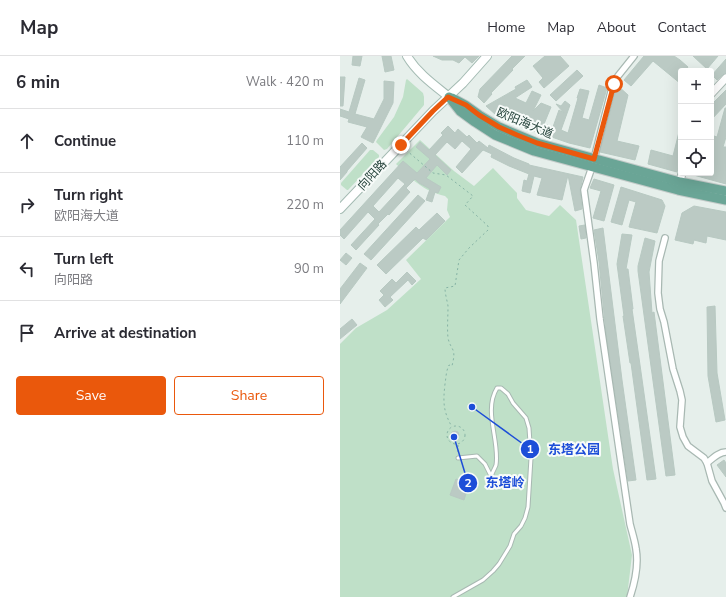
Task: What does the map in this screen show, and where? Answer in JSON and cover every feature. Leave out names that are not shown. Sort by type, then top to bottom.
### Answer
[{"type":"main road","points":[[408,56],[412,64],[421,74],[448,97]]},
{"type":"main road","name":"向阳路","points":[[340,209],[433,111],[463,83],[488,56]]},
{"type":"main road","name":"欧阳海大道","points":[[448,97],[460,111],[495,135],[534,151],[593,163],[681,177],[726,191]]},
{"type":"main road","name":"欧阳海大道","points":[[593,163],[678,190],[726,200]]},
{"type":"street","points":[[630,597],[635,581],[637,562],[636,550],[628,510],[602,334],[584,190],[593,163],[614,84],[618,76],[634,56]]},
{"type":"street","points":[[714,91],[726,78]]},
{"type":"street","points":[[665,238],[659,261],[658,293],[673,369],[682,400],[680,427],[688,446],[704,458],[707,463],[712,481],[726,508]]},
{"type":"street","points":[[707,463],[715,456],[726,452]]},
{"type":"lane","points":[[453,597],[483,580],[499,564],[510,546],[514,534],[521,526],[528,506],[531,458],[529,428],[526,418],[513,403],[508,394],[501,388],[497,388],[494,394],[491,411],[496,455],[496,466],[492,474],[490,474],[485,464],[477,456],[458,458]]},
{"type":"path","points":[[401,145],[433,173],[446,175],[473,196],[465,205],[488,226],[488,230],[459,260],[455,286],[445,288],[447,300],[448,339],[454,356],[452,366],[449,365],[447,370],[443,397],[446,418],[452,427]]},
{"type":"path","points":[[455,426],[461,428],[464,432],[463,441],[458,444],[452,443],[448,439],[447,434],[452,427],[455,426]]},
{"type":"path","points":[[458,444],[458,449]]},
{"type":"green space","points":[[407,79],[423,93],[424,105],[387,149],[384,150],[376,142],[394,117],[403,97]]},
{"type":"green space","points":[[420,140],[454,171],[474,186],[493,168],[517,193],[517,198],[526,210],[549,216],[560,205],[576,220],[613,469],[632,555],[627,597],[340,597],[340,344],[356,328],[387,310],[421,279],[406,260],[450,217],[447,210],[448,199],[445,196],[424,188],[396,164]]},
{"type":"green space","points":[[370,150],[373,150],[379,155],[379,157],[347,190],[341,185],[341,183]]},
{"type":"building","points":[[353,56],[362,56],[360,66],[352,65]]},
{"type":"building","points":[[382,56],[391,56],[394,70],[385,72]]},
{"type":"building","points":[[433,56],[479,56],[472,63],[465,57],[459,63],[453,60],[442,60]]},
{"type":"building","points":[[512,56],[525,56],[491,93],[492,94],[484,103],[478,97],[480,89]]},
{"type":"building","points":[[545,56],[560,56],[569,66],[544,88],[539,82],[543,78],[533,66]]},
{"type":"building","points":[[644,56],[674,56],[688,67],[678,68],[678,82],[653,61],[631,86],[624,80]]},
{"type":"building","points":[[693,56],[718,56],[708,68],[706,68]]},
{"type":"building","points":[[726,59],[726,73],[717,80],[714,77],[714,73]]},
{"type":"building","points":[[577,70],[583,76],[556,101],[550,95]]},
{"type":"building","points":[[340,77],[345,77],[343,106],[340,106]]},
{"type":"building","points":[[359,78],[365,80],[355,114],[374,119],[384,99],[384,81],[394,82],[393,103],[373,143],[361,137],[367,127],[348,122],[349,119],[340,116],[340,109],[349,112]]},
{"type":"building","points":[[527,80],[532,87],[515,98],[526,103],[532,91],[541,95],[533,111],[541,103],[551,107],[544,124],[553,127],[559,110],[564,113],[556,104],[561,106],[565,101],[570,105],[561,130],[568,133],[580,89],[589,91],[582,118],[589,120],[599,85],[607,88],[590,148],[569,143],[517,125],[496,115],[486,106],[516,89],[515,87]]},
{"type":"building","points":[[617,85],[628,95],[617,141],[639,146],[635,160],[600,152]]},
{"type":"building","points":[[726,90],[726,104],[714,117],[714,102]]},
{"type":"building","points":[[726,108],[726,137],[723,147],[726,147],[726,184],[697,176],[714,176],[714,136],[717,137]]},
{"type":"building","points":[[448,126],[455,133],[458,129],[467,137],[469,135],[477,143],[479,141],[488,148],[489,145],[529,165],[583,177],[580,190],[582,209],[575,211],[568,175],[562,200],[537,195],[542,178],[534,176],[530,193],[522,191],[524,180],[527,181],[529,174],[491,157],[492,154],[483,150],[462,173],[456,167],[471,149],[462,141],[455,149],[447,142],[435,155],[451,170],[447,175],[437,165],[426,178],[441,187],[438,193],[435,192],[432,202],[426,200],[430,189],[415,179],[406,188],[410,192],[389,215],[388,214],[378,224],[379,225],[356,250],[351,245],[375,219],[368,212],[344,239],[340,235],[340,230],[403,161],[417,173],[430,159],[416,147],[420,142],[429,150],[443,135],[441,133]],"holes":[[[398,178],[405,184],[379,212],[373,206]]]},
{"type":"building","points":[[678,136],[677,172],[648,164],[651,150],[673,156]]},
{"type":"building","points":[[362,143],[367,148],[340,180],[340,167]]},
{"type":"building","points":[[594,179],[614,185],[604,221],[593,218],[601,191],[590,188]]},
{"type":"building","points":[[621,187],[662,200],[665,206],[657,233],[629,227],[636,202],[629,200],[622,225],[611,222]]},
{"type":"building","points":[[418,195],[425,201],[371,260],[364,254]]},
{"type":"building","points":[[694,206],[726,212],[726,240],[707,236],[706,243],[694,240],[693,244],[675,240],[682,213]]},
{"type":"building","points":[[437,213],[445,221],[426,240],[423,238],[386,274],[377,265],[416,227],[419,230]]},
{"type":"building","points":[[585,225],[586,238],[581,239],[579,226]]},
{"type":"building","points":[[603,228],[636,480],[628,481],[606,333],[599,262],[594,230]]},
{"type":"building","points":[[622,234],[632,235],[626,269],[628,269],[632,309],[656,479],[647,480],[623,316],[617,264]]},
{"type":"building","points":[[645,238],[655,241],[649,272],[652,313],[654,312],[675,475],[666,476],[638,271]]},
{"type":"building","points":[[346,253],[352,258],[346,265],[340,260]]},
{"type":"building","points":[[360,263],[367,268],[340,304],[340,289]]},
{"type":"building","points":[[407,272],[416,281],[412,285],[408,280],[390,297],[393,300],[385,307],[379,300],[384,295],[380,291],[392,279],[396,283]]},
{"type":"building","points":[[715,306],[717,373],[725,420],[716,422],[708,376],[707,307]]},
{"type":"building","points":[[352,319],[357,325],[340,339],[340,329]]},
{"type":"building","points":[[453,431],[457,431],[459,435],[457,439],[453,439],[451,437],[451,433]]},
{"type":"building","points":[[724,460],[726,463],[726,477],[717,465]]},
{"type":"building","points":[[456,479],[469,484],[464,500],[450,495]]},
{"type":"place","name":"东塔公园","points":[[472,407]]},
{"type":"place","name":"东塔岭","points":[[454,437]]},
{"type":"route","points":[[401,145],[448,97],[466,105],[499,127],[517,135],[537,143],[594,159],[614,84]]}]
